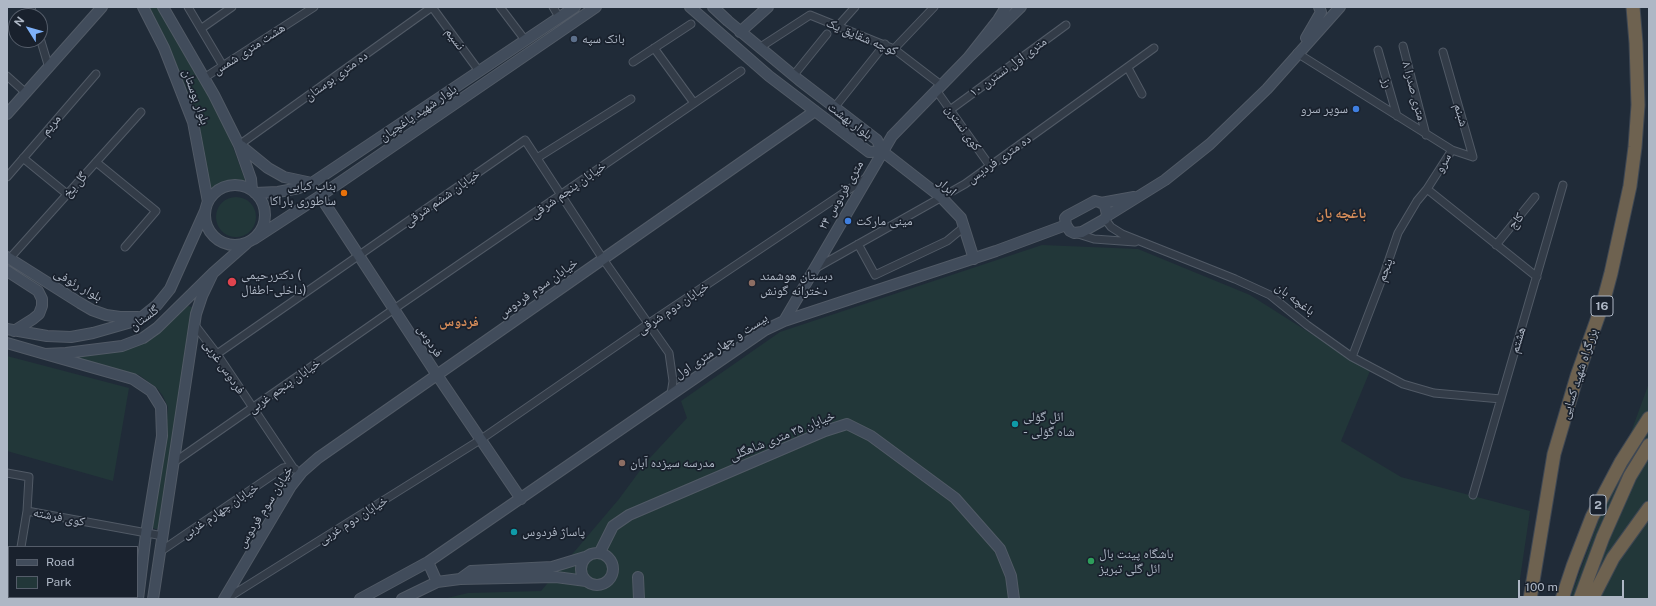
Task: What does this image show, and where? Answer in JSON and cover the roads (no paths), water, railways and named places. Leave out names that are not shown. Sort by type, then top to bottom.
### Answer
[{"type":"highway","name":"بزرگراه شهید کسایی","points":[[1530,599],[1536,551],[1554,454],[1577,376],[1603,303],[1611,274],[1630,186],[1638,105],[1634,7]]},
{"type":"highway","name":"2","points":[[1562,599],[1592,517],[1621,462],[1649,418]]},
{"type":"highway","name":"2","points":[[1580,599],[1603,537],[1630,476],[1649,445]]},
{"type":"highway","points":[[1592,599],[1613,558],[1649,508]]},
{"type":"main road","points":[[7,114],[102,7]]},
{"type":"main road","name":"بلوار بوستان","points":[[142,7],[164,48],[193,122],[206,206]]},
{"type":"main road","name":"بلوار بوستان","points":[[163,7],[204,78],[239,145],[254,192]]},
{"type":"main road","name":"بلوار شهید یاغچیان","points":[[254,192],[278,192],[299,188],[312,183],[575,7]]},
{"type":"main road","name":"بلوار شهید یاغچیان","points":[[250,241],[320,196],[596,7]]},
{"type":"main road","name":"بلوار بهشت","points":[[690,7],[769,76],[869,152],[882,151],[877,140],[793,76],[740,32],[713,7]]},
{"type":"main road","points":[[740,32],[768,7]]},
{"type":"main road","name":"۲۴ متری فردوس","points":[[968,58],[998,20],[1006,7]]},
{"type":"main road","name":"۲۴ متری فردوس","points":[[784,321],[866,178],[892,136],[938,87],[1021,7]]},
{"type":"main road","points":[[1297,53],[1320,12],[1319,7]]},
{"type":"main road","points":[[1140,196],[1101,203],[1091,202],[1070,213],[1065,218],[1067,228],[1074,233],[1082,232],[1106,218],[1165,180],[1210,144],[1267,89],[1297,53],[1340,7]]},
{"type":"main road","name":"خیابان سوم فردوس","points":[[225,599],[287,493],[298,470],[318,458],[815,111]]},
{"type":"main road","points":[[399,125],[406,137]]},
{"type":"main road","points":[[239,145],[268,168],[284,177],[312,183]]},
{"type":"main road","name":"ابرار","points":[[882,151],[941,197],[960,218],[974,259]]},
{"type":"main road","points":[[236,185],[244,186],[254,192],[261,199],[264,207],[265,216],[262,228],[250,241],[238,246],[220,242],[213,236],[206,224],[206,206],[213,195],[227,186],[236,185]]},
{"type":"main road","name":"فردوس","points":[[320,196],[436,375],[521,498]]},
{"type":"main road","points":[[1101,203],[1105,206],[1106,218]]},
{"type":"main road","name":"گلستان","points":[[10,330],[47,336],[70,337],[93,334],[142,317],[157,305],[170,289],[206,206]]},
{"type":"main road","name":"بیست و چهار متری اول","points":[[360,599],[428,562],[765,330],[784,321],[974,259],[1066,225]]},
{"type":"main road","name":"گلستان","points":[[7,343],[45,354],[66,354],[122,346],[143,338],[157,328],[213,273],[250,241]]},
{"type":"main road","name":"بلوار رئوفی","points":[[8,259],[92,310],[106,315],[120,317],[142,317]]},
{"type":"main road","name":"بلوار رئوفی","points":[[7,271],[38,291],[42,299],[42,306],[39,314],[33,319],[10,330]]},
{"type":"main road","points":[[153,599],[194,324],[202,296],[213,273]]},
{"type":"main road","points":[[45,354],[133,379],[150,391],[161,407],[162,436],[146,534],[138,599]]},
{"type":"main road","name":"خیابان ۳۵ متری شاهگلی","points":[[600,552],[613,526],[629,515],[818,434],[847,424],[871,436],[955,498],[1000,549],[1011,576],[1014,599]]},
{"type":"main road","points":[[402,599],[437,582],[460,579],[556,577],[586,581],[590,584],[600,585],[609,580],[612,576],[613,566],[609,557],[600,552],[589,554],[585,557],[552,567],[471,571],[460,579]]},
{"type":"main road","points":[[585,557],[580,567],[586,581]]},
{"type":"main road","points":[[428,562],[437,582]]},
{"type":"main road","points":[[638,577],[638,599]]},
{"type":"street","points":[[188,7],[202,28],[223,66]]},
{"type":"street","points":[[202,28],[232,7]]},
{"type":"street","name":"هشت متری شمس","points":[[204,78],[314,7]]},
{"type":"street","points":[[500,7],[525,40]]},
{"type":"street","points":[[553,7],[559,17]]},
{"type":"street","points":[[838,26],[855,7]]},
{"type":"street","points":[[894,49],[934,7]]},
{"type":"street","name":"نسیم","points":[[429,8],[479,71]]},
{"type":"street","name":"ده متری بوستان","points":[[239,145],[429,8]]},
{"type":"street","name":"کوچه شقایق یک","points":[[759,48],[810,15],[885,44],[894,49],[938,87]]},
{"type":"street","points":[[633,62],[691,24]]},
{"type":"street","name":"۱۰ متری اول نسترن","points":[[950,110],[1066,25]]},
{"type":"street","points":[[793,76],[827,34]]},
{"type":"street","points":[[834,108],[885,44]]},
{"type":"street","name":"۸ متری صدرا","points":[[1403,46],[1426,135]]},
{"type":"street","points":[[43,48],[49,68]]},
{"type":"street","points":[[654,48],[694,103]]},
{"type":"street","name":"ده متری فردیس","points":[[814,269],[965,184],[1154,48]]},
{"type":"street","name":"رز","points":[[1378,50],[1397,116]]},
{"type":"street","name":"شبنم","points":[[1443,52],[1473,157],[1452,150]]},
{"type":"street","name":"سرو","points":[[1297,53],[1452,150],[1427,189]]},
{"type":"street","points":[[1128,68],[1142,94]]},
{"type":"street","name":"خیابان پنجم شرقی","points":[[394,309],[741,71]]},
{"type":"street","name":"مریم","points":[[7,177],[96,74]]},
{"type":"street","points":[[7,76],[26,93]]},
{"type":"street","name":"کوی نسترن","points":[[938,87],[950,110],[990,166]]},
{"type":"street","points":[[631,99],[537,158],[603,259],[669,353],[673,381],[672,394]]},
{"type":"street","name":"گل یخ","points":[[8,259],[141,112]]},
{"type":"street","name":"خیابان ششم شرقی","points":[[216,354],[525,140],[537,158]]},
{"type":"street","points":[[23,158],[67,194]]},
{"type":"street","points":[[96,162],[156,211],[125,247]]},
{"type":"street","name":"خیابان دوم شرقی","points":[[480,440],[648,324],[866,178]]},
{"type":"street","name":"هشتم","points":[[1473,495],[1563,185]]},
{"type":"street","points":[[1427,189],[1537,277]]},
{"type":"street","name":"پنجم","points":[[1352,357],[1398,233],[1417,201],[1427,189]]},
{"type":"street","name":"کاج","points":[[1496,245],[1535,197]]},
{"type":"street","name":"باغچه بان","points":[[1106,218],[1111,227],[1122,234],[1235,279],[1270,295],[1307,325],[1352,357],[1403,384],[1434,394],[1501,398]]},
{"type":"street","points":[[858,244],[875,276],[947,241],[964,227]]},
{"type":"street","points":[[1074,233],[1094,239],[1141,242]]},
{"type":"street","name":"خیابان پنجم غربی","points":[[173,463],[394,309]]},
{"type":"street","name":"فردوس غربی","points":[[194,324],[298,470]]},
{"type":"street","name":"خیابان دوم غربی","points":[[225,599],[480,440]]},
{"type":"street","name":"خیابان چهارم غربی","points":[[161,550],[283,468],[290,467],[298,470]]},
{"type":"street","name":"کوی فرشته","points":[[7,473],[29,478],[28,511],[163,536]]},
{"type":"street","points":[[21,546],[28,511]]},
{"type":"place","name":"بانک سپه","points":[[574,39]]},
{"type":"place","name":"سوپر سرو","points":[[1356,109]]},
{"type":"place","name":"بناب کبابی ساطوری باراکا","points":[[344,193]]},
{"type":"place","name":"مینی مارکت","points":[[848,221]]},
{"type":"place","name":"دکتررحیمی ( داخلی-اطفال)","points":[[232,282]]},
{"type":"place","name":"دبستان هوشمند دخترانه گونش","points":[[752,283]]},
{"type":"place","name":"ائل گؤلی - شاه گؤلی","points":[[1015,424]]},
{"type":"place","name":"مدرسه سیزده آبان","points":[[622,463]]},
{"type":"place","name":"پاساژ فردوس","points":[[514,532]]},
{"type":"place","name":"باشگاه پینت بال ائل گلی تبریز","points":[[1091,561]]},
{"type":"district","name":"باغچه بان","points":[[1341,214]]},
{"type":"district","name":"فردوس","points":[[459,322]]}]
